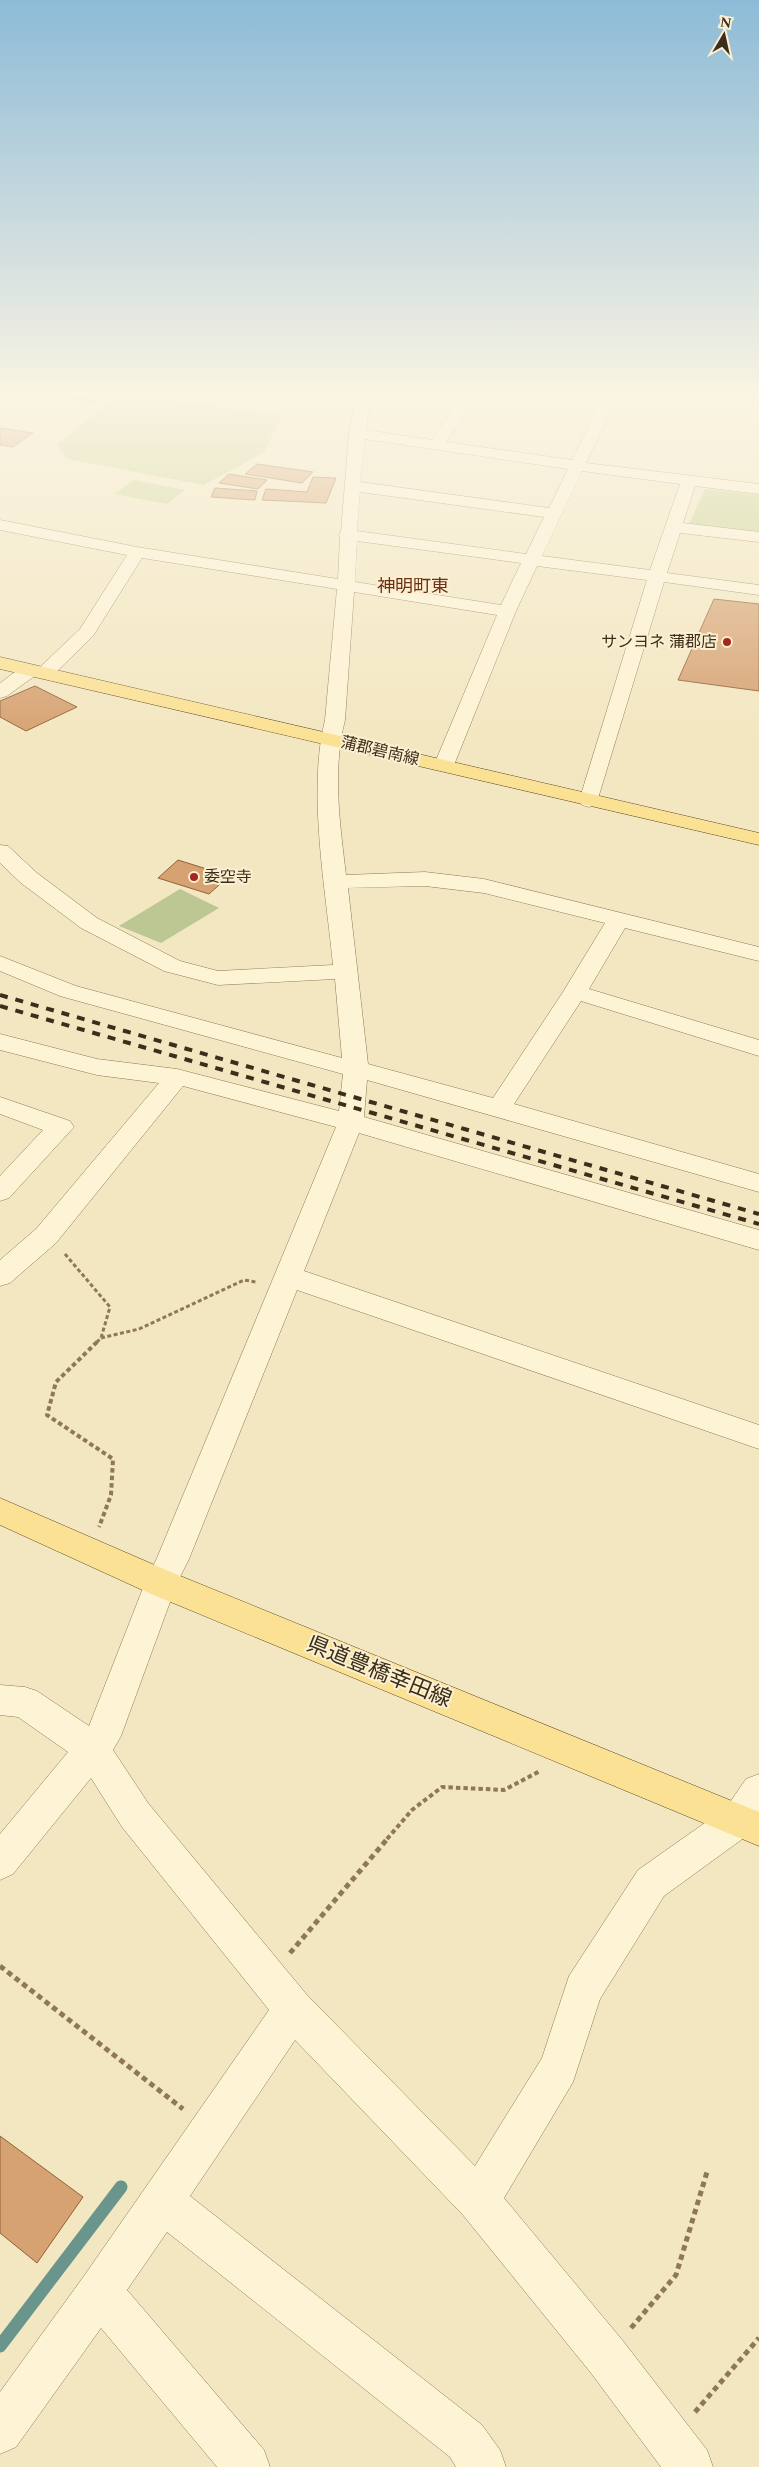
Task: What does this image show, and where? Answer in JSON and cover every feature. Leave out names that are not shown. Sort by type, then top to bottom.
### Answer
[{"type":"main road","name":"蒲郡碧南線","points":[[0,663],[759,839]]},
{"type":"main road","name":"県道豊橋幸田線","points":[[0,1511],[161,1583],[576,1753],[752,1813]]},
{"type":"street","points":[[0,1862],[103,1736],[161,1583],[173,1559],[351,1122],[356,1069],[328,808],[330,740],[335,720],[346,587],[349,512]]},
{"type":"street","points":[[444,765],[507,611],[553,513],[546,512]]},
{"type":"street","points":[[589,801],[656,576],[680,512]]},
{"type":"street","points":[[0,525],[137,552],[346,587],[507,611]]},
{"type":"street","points":[[675,527],[759,537]]},
{"type":"street","points":[[347,535],[759,590]]},
{"type":"street","points":[[0,692],[38,672],[88,632],[137,552]]},
{"type":"street","points":[[2,859],[89,923],[172,966],[218,978],[346,971]]},
{"type":"street","points":[[337,882],[425,879],[484,886],[759,954]]},
{"type":"street","points":[[499,1108],[575,992],[619,919]]},
{"type":"street","points":[[0,963],[68,991],[499,1108],[759,1183]]},
{"type":"street","points":[[575,992],[759,1048]]},
{"type":"street","points":[[0,1042],[97,1067],[177,1077],[351,1122],[759,1240]]},
{"type":"street","points":[[0,1276],[46,1236],[177,1077]]},
{"type":"street","points":[[0,1105],[61,1126],[0,1192]]},
{"type":"street","points":[[286,1282],[759,1437]]},
{"type":"street","points":[[0,1700],[26,1702],[92,1748],[135,1815],[281,1994],[478,2200],[607,2358],[680,2454]]},
{"type":"street","points":[[478,2200],[559,2068],[583,1990],[651,1883],[752,1813]]},
{"type":"street","points":[[0,2431],[100,2292],[210,2130],[281,1994]]},
{"type":"street","points":[[162,2201],[466,2441],[483,2467]]},
{"type":"street","points":[[100,2292],[247,2467]]},
{"type":"path","points":[[46,1236],[91,1282],[110,1307],[101,1338],[56,1382],[47,1415],[113,1459],[111,1496],[89,1551]]},
{"type":"path","points":[[101,1338],[139,1329],[244,1280],[286,1282]]},
{"type":"path","points":[[281,1994],[412,1810],[442,1788],[472,1787],[504,1790],[576,1753]]},
{"type":"path","points":[[0,1966],[210,2130]]},
{"type":"path","points":[[607,2358],[676,2275],[707,2172]]},
{"type":"path","points":[[680,2454],[759,2338]]},
{"type":"green space","points":[[694,512],[759,512],[759,533],[689,524]]},
{"type":"green space","points":[[180,889],[219,908],[161,943],[119,926]]},
{"type":"building","name":"サンヨネ 蒲郡店","points":[[714,599],[759,604],[759,691],[678,680]]},
{"type":"building","points":[[35,686],[77,707],[26,731],[0,717],[0,701]]},
{"type":"building","name":"委空寺","points":[[178,860],[229,876],[209,894],[158,878]]},
{"type":"building","points":[[0,2136],[83,2197],[37,2263],[0,2233]]},
{"type":"waterway","points":[[0,2346],[121,2187]]},
{"type":"railway","points":[[0,995],[759,1214]]},
{"type":"railway","points":[[0,1006],[759,1224]]},
{"type":"place","name":"サンヨネ 蒲郡店","points":[[727,642]]},
{"type":"place","name":"委空寺","points":[[194,877]]},
{"type":"district","name":"神明町東","points":[[413,586]]}]
